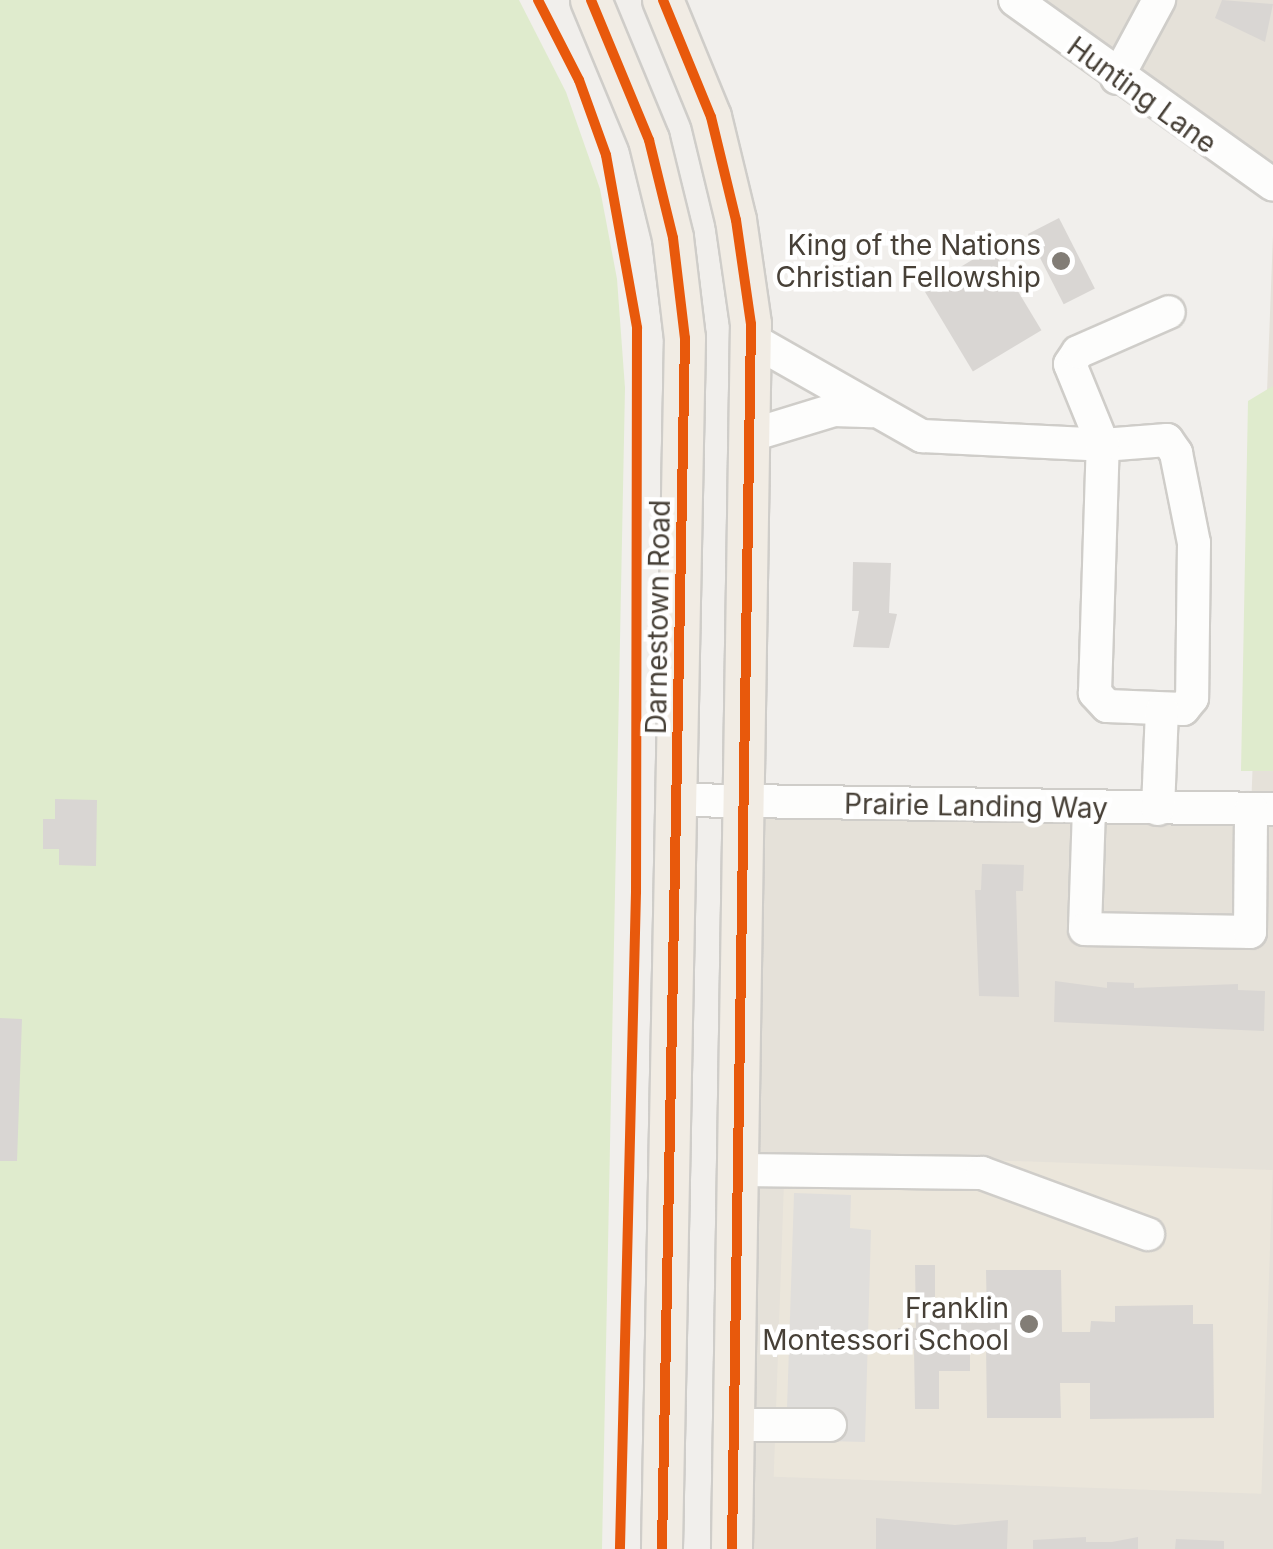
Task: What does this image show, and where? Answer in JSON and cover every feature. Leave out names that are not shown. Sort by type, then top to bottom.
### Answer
[{"type":"main road","name":"Darnestown Road","points":[[591,0],[648,140],[672,238],[685,338],[662,1549]]},
{"type":"main road","points":[[663,0],[711,117],[736,220],[751,338],[732,1549]]},
{"type":"street","name":"Hunting Lane","points":[[1015,0],[1116,78],[1273,185]]},
{"type":"street","points":[[1116,78],[1159,0]]},
{"type":"street","points":[[751,338],[872,411],[922,436],[1103,445],[1158,436],[1176,453],[1194,542],[1192,698],[1183,709],[1107,706],[1094,693],[1103,445],[1072,359],[1169,312]]},
{"type":"street","points":[[752,435],[834,410],[872,411]]},
{"type":"street","points":[[1158,809],[1162,710]]},
{"type":"street","name":"Prairie Landing Way","points":[[678,800],[1262,809]]},
{"type":"street","points":[[1089,808],[1084,928],[1250,932],[1262,809]]},
{"type":"street","points":[[739,1170],[982,1173],[1148,1234]]},
{"type":"street","points":[[735,1425],[830,1424]]},
{"type":"shaded area","points":[[1014,0],[1273,0],[1273,189]]},
{"type":"shaded area","points":[[1273,235],[1273,1549],[737,1549],[744,803],[1251,809]]},
{"type":"shaded area","name":"Franklin Montessori School","points":[[785,1153],[1273,1170],[1261,1494],[774,1477]]},
{"type":"shaded area","points":[[794,1193],[851,1195],[850,1228],[871,1230],[865,1442],[786,1440]]},
{"type":"green space","points":[[0,0],[519,0],[566,92],[600,189],[617,279],[625,388],[602,1549],[0,1549]]},
{"type":"green space","points":[[1273,386],[1273,771],[1241,771],[1248,401]]},
{"type":"building","points":[[1222,0],[1273,4],[1265,42],[1215,18]]},
{"type":"building","name":"King of the Nations Christian Fellowship","points":[[1059,218],[1095,288],[1064,304],[1028,234]]},
{"type":"building","points":[[992,248],[1041,330],[973,371],[923,289]]},
{"type":"building","points":[[853,562],[891,563],[889,613],[897,614],[889,648],[853,647],[859,611],[852,611]]},
{"type":"building","points":[[55,799],[97,800],[96,866],[59,865],[59,849],[43,849],[43,819],[55,819]]},
{"type":"building","points":[[982,864],[1024,865],[1023,891],[1016,891],[1019,997],[979,996],[975,890],[981,890]]},
{"type":"building","points":[[1055,981],[1107,988],[1107,982],[1134,983],[1134,988],[1238,984],[1238,990],[1265,991],[1264,1031],[1054,1022]]},
{"type":"building","points":[[0,1018],[22,1019],[17,1161],[0,1161]]},
{"type":"building","name":"Franklin Montessori School","points":[[915,1265],[935,1265],[935,1301],[967,1301],[967,1323],[987,1322],[986,1270],[1061,1270],[1062,1332],[1090,1332],[1091,1321],[1115,1322],[1115,1306],[1193,1305],[1193,1324],[1213,1324],[1214,1418],[1090,1419],[1090,1383],[1060,1383],[1061,1418],[987,1418],[986,1345],[970,1345],[970,1371],[939,1371],[939,1409],[915,1409],[914,1349],[898,1349],[898,1328],[916,1328]]},
{"type":"building","points":[[876,1518],[955,1525],[1008,1520],[1007,1549],[876,1549]]},
{"type":"building","points":[[1086,1537],[1086,1542],[1112,1542],[1138,1537],[1138,1549],[1033,1549],[1033,1540]]},
{"type":"building","points":[[1176,1539],[1224,1541],[1224,1549],[1175,1549]]},
{"type":"cycle path","points":[[538,0],[579,80],[606,155],[637,328],[636,892],[620,1549]]},
{"type":"cycle path","points":[[591,0],[649,140],[673,238],[685,338],[662,1549]]},
{"type":"cycle path","points":[[663,0],[711,117],[736,220],[751,324],[732,1549]]},
{"type":"place","name":"King of the Nations Christian Fellowship","points":[[1061,261]]},
{"type":"place","name":"Franklin Montessori School","points":[[1029,1324]]}]
